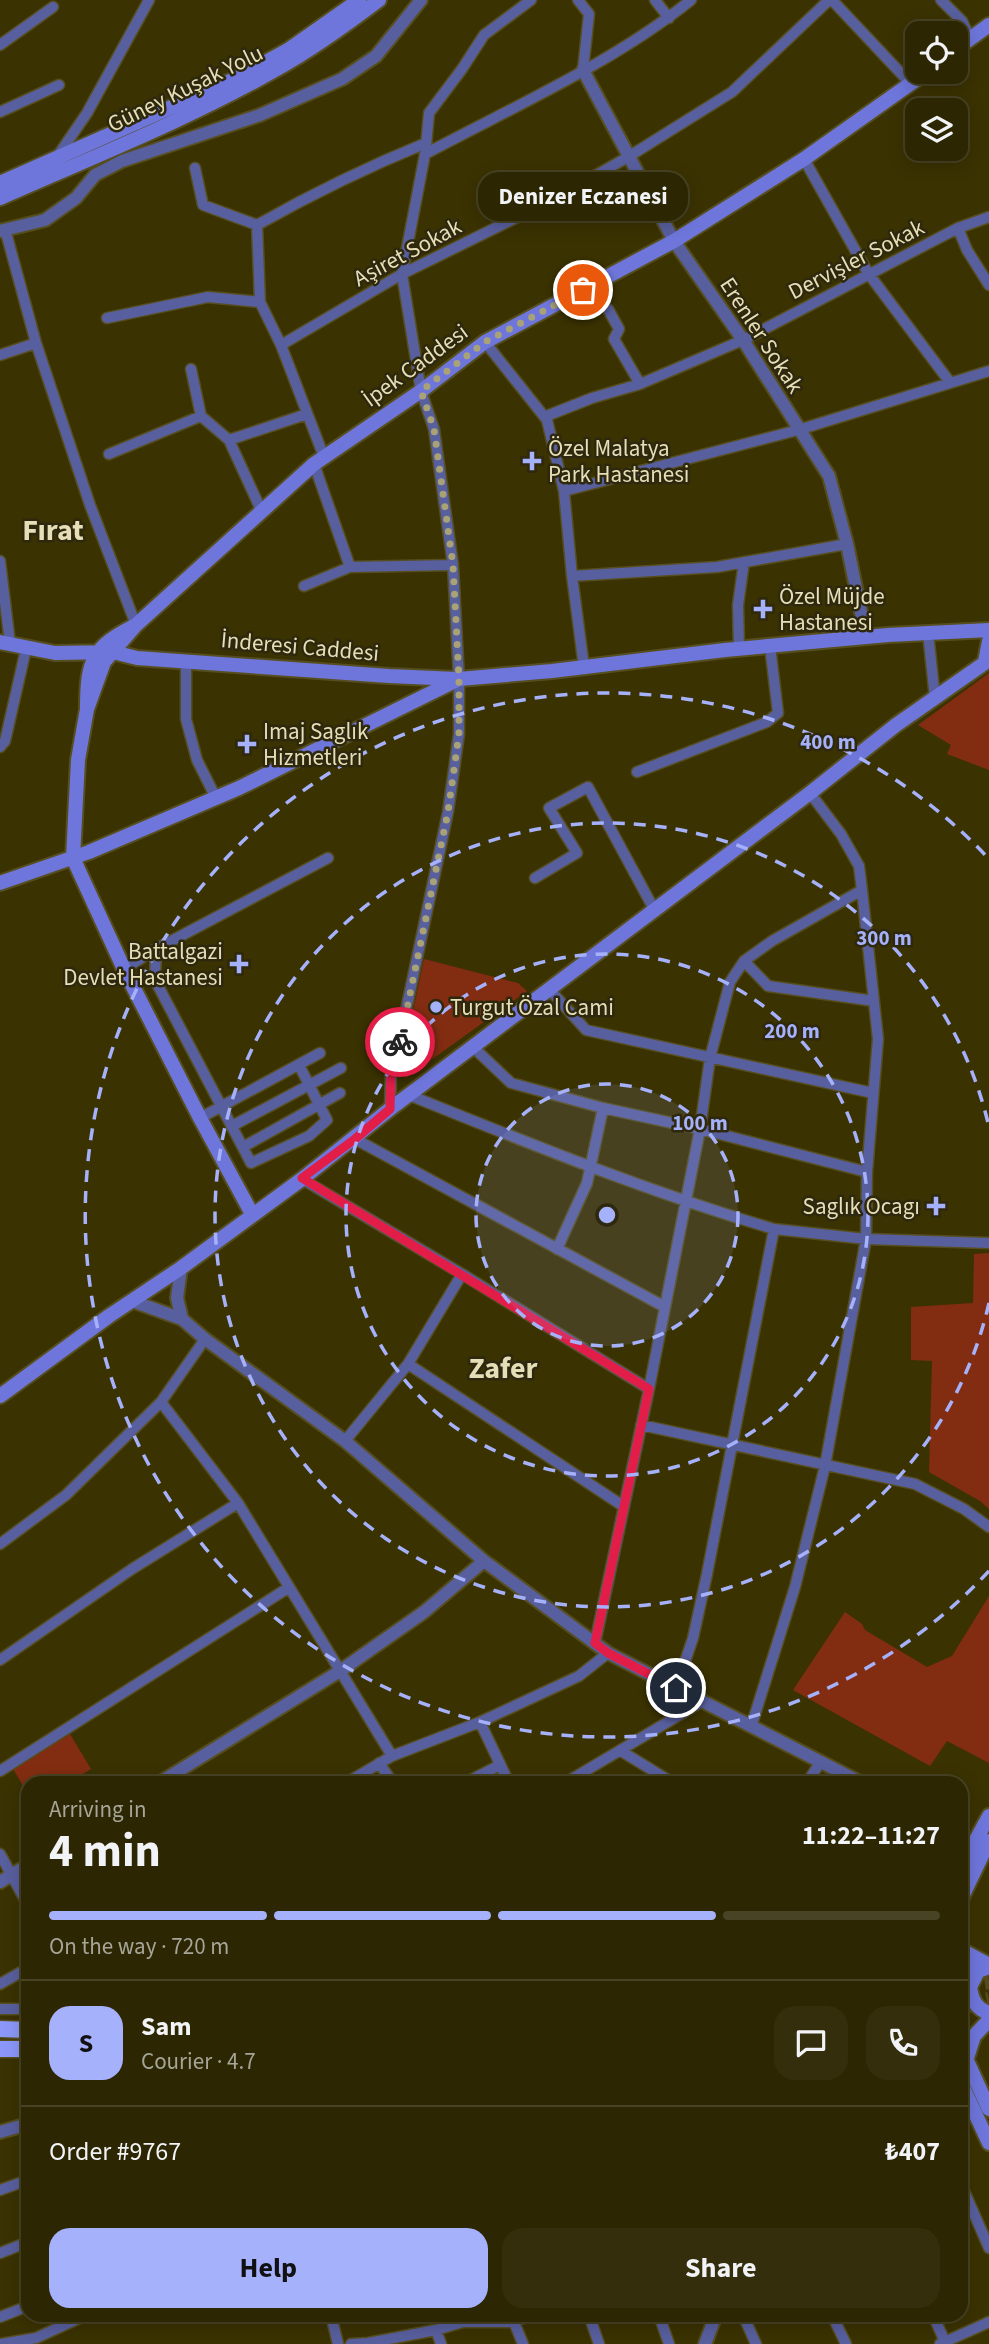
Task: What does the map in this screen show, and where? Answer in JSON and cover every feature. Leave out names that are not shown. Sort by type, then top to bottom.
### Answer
[{"type":"highway","points":[[0,2029],[21,2029]]},
{"type":"highway","points":[[0,2049],[21,2049]]},
{"type":"main road","name":"Güney Kuşak Yolu","points":[[0,183],[235,79],[288,50],[359,0]]},
{"type":"main road","name":"Güney Kuşak Yolu","points":[[0,198],[222,98],[337,32],[379,0]]},
{"type":"main road","points":[[970,37],[989,25]]},
{"type":"main road","name":"İpek Caddesi","points":[[73,858],[78,760],[87,709],[106,652],[319,461],[421,391],[485,342],[674,241],[804,159],[911,84]]},
{"type":"main road","points":[[0,883],[73,858],[216,798],[459,679],[866,637],[982,630],[989,641],[987,661],[390,1109],[355,1139],[181,1268],[0,1396]]},
{"type":"main road","name":"İnderesi Caddesi","points":[[5,643],[55,653],[106,652],[137,658],[459,679]]},
{"type":"main road","points":[[73,858],[124,969],[252,1214]]},
{"type":"main road","points":[[968,1875],[989,1816]]},
{"type":"main road","points":[[968,1954],[989,1966]]},
{"type":"main road","points":[[968,1968],[989,1966]]},
{"type":"main road","points":[[989,1966],[978,1971],[971,1987],[975,2004],[989,2016]]},
{"type":"main road","points":[[968,2015],[989,2016]]},
{"type":"main road","points":[[968,2057],[974,2036],[989,2016]]},
{"type":"main road","points":[[968,2062],[989,2109]]},
{"type":"main road","points":[[968,2108],[989,2143]]},
{"type":"street","points":[[53,175],[56,158],[87,113],[148,0]]},
{"type":"street","points":[[136,625],[90,506],[36,343],[3,230],[45,220],[76,198],[94,175],[122,161],[260,115],[342,79],[376,56],[421,0]]},
{"type":"street","points":[[390,1109],[391,1073],[400,1043],[448,812],[459,734],[453,565],[434,429],[421,391],[402,274],[429,113],[463,69],[484,35],[531,0]]},
{"type":"street","points":[[578,0],[589,13],[583,70]]},
{"type":"street","points":[[655,0],[669,18]]},
{"type":"street","points":[[195,168],[204,205],[257,225],[330,185],[425,148],[583,70],[669,18],[691,0]]},
{"type":"street","points":[[831,0],[905,78]]},
{"type":"street","name":"Aşiret Sokak","points":[[281,345],[402,274],[558,197],[732,92],[831,0]]},
{"type":"street","points":[[941,0],[962,21],[970,37]]},
{"type":"street","points":[[0,45],[53,7]]},
{"type":"street","name":"Erenler Sokak","points":[[583,70],[674,241],[743,340],[829,477],[847,544],[866,637]]},
{"type":"street","points":[[0,112],[58,85]]},
{"type":"street","points":[[804,159],[868,273],[949,381]]},
{"type":"street","name":"Dervişler Sokak","points":[[547,420],[549,415],[592,398],[640,384],[743,340],[958,228],[989,217]]},
{"type":"street","points":[[257,225],[260,302],[281,345],[307,414],[350,567]]},
{"type":"street","points":[[958,228],[967,250],[989,285]]},
{"type":"street","points":[[107,318],[208,297],[260,302]]},
{"type":"street","points":[[608,309],[619,329],[614,339],[640,384]]},
{"type":"street","points":[[485,342],[547,420],[564,491],[584,667]]},
{"type":"street","points":[[0,355],[36,343]]},
{"type":"street","points":[[191,369],[201,416],[229,440],[262,512]]},
{"type":"street","points":[[564,491],[798,429],[989,371]]},
{"type":"street","points":[[229,440],[307,414]]},
{"type":"street","points":[[109,454],[201,416]]},
{"type":"street","points":[[572,576],[717,567],[847,544]]},
{"type":"street","points":[[0,561],[5,643]]},
{"type":"street","points":[[739,649],[738,605],[744,562]]},
{"type":"street","points":[[304,586],[350,567],[453,565]]},
{"type":"street","points":[[928,633],[935,698]]},
{"type":"street","points":[[636,772],[775,717],[778,713],[769,646]]},
{"type":"street","points":[[0,747],[5,741],[26,649]]},
{"type":"street","points":[[186,661],[187,719],[197,760],[216,798]]},
{"type":"street","points":[[535,878],[577,853],[549,808],[588,788],[655,911]]},
{"type":"street","points":[[751,1727],[795,1587],[825,1466],[866,1239],[867,1172],[878,1039],[859,866],[841,834],[810,793]]},
{"type":"street","points":[[124,969],[156,949],[328,858]]},
{"type":"street","points":[[595,1643],[686,1202],[710,1058],[730,982],[744,961],[862,890]]},
{"type":"street","points":[[156,949],[156,980],[251,1163],[309,1136],[327,1120],[299,1065]]},
{"type":"street","points":[[744,961],[768,986],[874,1001]]},
{"type":"street","points":[[736,972],[761,978]]},
{"type":"street","points":[[550,990],[586,1030],[873,1093]]},
{"type":"street","points":[[473,1047],[511,1083],[867,1172]]},
{"type":"street","points":[[200,1118],[320,1053]]},
{"type":"street","points":[[232,1126],[341,1068]]},
{"type":"street","points":[[243,1147],[340,1093]]},
{"type":"street","points":[[409,1095],[590,1167],[686,1202],[774,1229],[866,1239],[989,1243]]},
{"type":"street","points":[[557,1249],[587,1183],[603,1108]]},
{"type":"street","points":[[355,1139],[665,1307]]},
{"type":"street","points":[[302,1178],[649,1389]]},
{"type":"street","points":[[676,1688],[693,1638],[774,1229]]},
{"type":"street","points":[[181,1268],[177,1298],[182,1319]]},
{"type":"street","points":[[345,1441],[408,1364],[462,1274]]},
{"type":"street","points":[[132,1301],[182,1319],[205,1339],[345,1441],[484,1561],[608,1653],[849,1776]]},
{"type":"street","points":[[0,1544],[66,1495],[161,1402],[205,1339]]},
{"type":"street","points":[[408,1364],[623,1506]]},
{"type":"street","points":[[161,1402],[238,1503],[392,1756]]},
{"type":"street","points":[[641,1425],[915,1484],[964,1509],[989,1527]]},
{"type":"street","points":[[0,1660],[132,1569],[238,1503]]},
{"type":"street","points":[[170,1776],[340,1671],[424,1612],[484,1561]]},
{"type":"street","points":[[0,1771],[288,1588]]},
{"type":"street","points":[[358,1776],[392,1756],[480,1722],[579,1676],[608,1653]]},
{"type":"street","points":[[577,1776],[703,1701]]},
{"type":"street","points":[[480,1722],[506,1776]]},
{"type":"street","points":[[621,1751],[662,1776]]},
{"type":"street","points":[[811,1776],[821,1761]]},
{"type":"street","points":[[379,1763],[388,1776]]},
{"type":"street","points":[[479,1776],[500,1765]]},
{"type":"street","points":[[0,1854],[21,1891]]},
{"type":"street","points":[[0,1882],[21,1869]]},
{"type":"street","points":[[0,1984],[21,1972]]},
{"type":"street","points":[[0,2009],[21,2009]]},
{"type":"street","points":[[0,2132],[21,2129]]},
{"type":"street","points":[[0,2190],[21,2182]]},
{"type":"street","points":[[968,2200],[989,2248]]},
{"type":"street","points":[[0,2253],[21,2245]]},
{"type":"street","points":[[0,2317],[21,2309]]},
{"type":"street","points":[[7,2343],[37,2341],[73,2322]]},
{"type":"street","points":[[333,2322],[338,2344]]},
{"type":"street","points":[[351,2344],[368,2344],[436,2330],[455,2322]]},
{"type":"street","points":[[514,2322],[523,2344]]},
{"type":"street","points":[[591,2322],[598,2344]]},
{"type":"street","points":[[661,2322],[669,2344]]},
{"type":"street","points":[[705,2344],[713,2322]]},
{"type":"street","points":[[746,2322],[756,2344]]},
{"type":"street","points":[[835,2322],[846,2344]]},
{"type":"street","points":[[936,2322],[943,2343],[989,2322]]},
{"type":"street","points":[[436,2330],[441,2344]]},
{"type":"shaded area","points":[[989,673],[989,770],[947,754],[951,745],[918,725]]},
{"type":"shaded area","points":[[424,959],[518,983],[527,991],[406,1078],[400,1072]]},
{"type":"shaded area","points":[[989,1253],[989,1509],[929,1472],[932,1361],[911,1360],[911,1307],[973,1303],[974,1254]]},
{"type":"shaded area","points":[[989,1596],[989,1763],[947,1741],[930,1766],[793,1690],[845,1612],[862,1624],[865,1630],[927,1667],[952,1656]]},
{"type":"shaded area","points":[[70,1734],[91,1769],[80,1776],[21,1776],[21,1782],[13,1769]]},
{"type":"tunnel","points":[[968,1985],[989,1981]]},
{"type":"tunnel","points":[[968,2004],[989,2000]]},
{"type":"way so far","points":[[400,1042],[448,812],[459,734],[453,565],[434,429],[421,391],[485,342],[583,290]]},
{"type":"place","name":"Denizer Eczanesi","points":[[583,290]]},
{"type":"place","name":"Özel Malatya Park Hastanesi","points":[[532,461]]},
{"type":"place","name":"Özel Müjde Hastanesi","points":[[763,609]]},
{"type":"place","name":"Imaj Saglık Hizmetleri","points":[[247,744]]},
{"type":"place","name":"Battalgazi Devlet Hastanesi","points":[[239,964]]},
{"type":"place","name":"Turgut Özal Cami","points":[[436,1007]]},
{"type":"place","name":"Saglık Ocagı","points":[[936,1206]]},
{"type":"district","name":"Fırat","points":[[53,530]]},
{"type":"district","name":"Zafer","points":[[503,1368]]},
{"type":"route","points":[[400,1042],[391,1073],[390,1109],[302,1178],[649,1389],[595,1643],[608,1653],[676,1688]]}]
